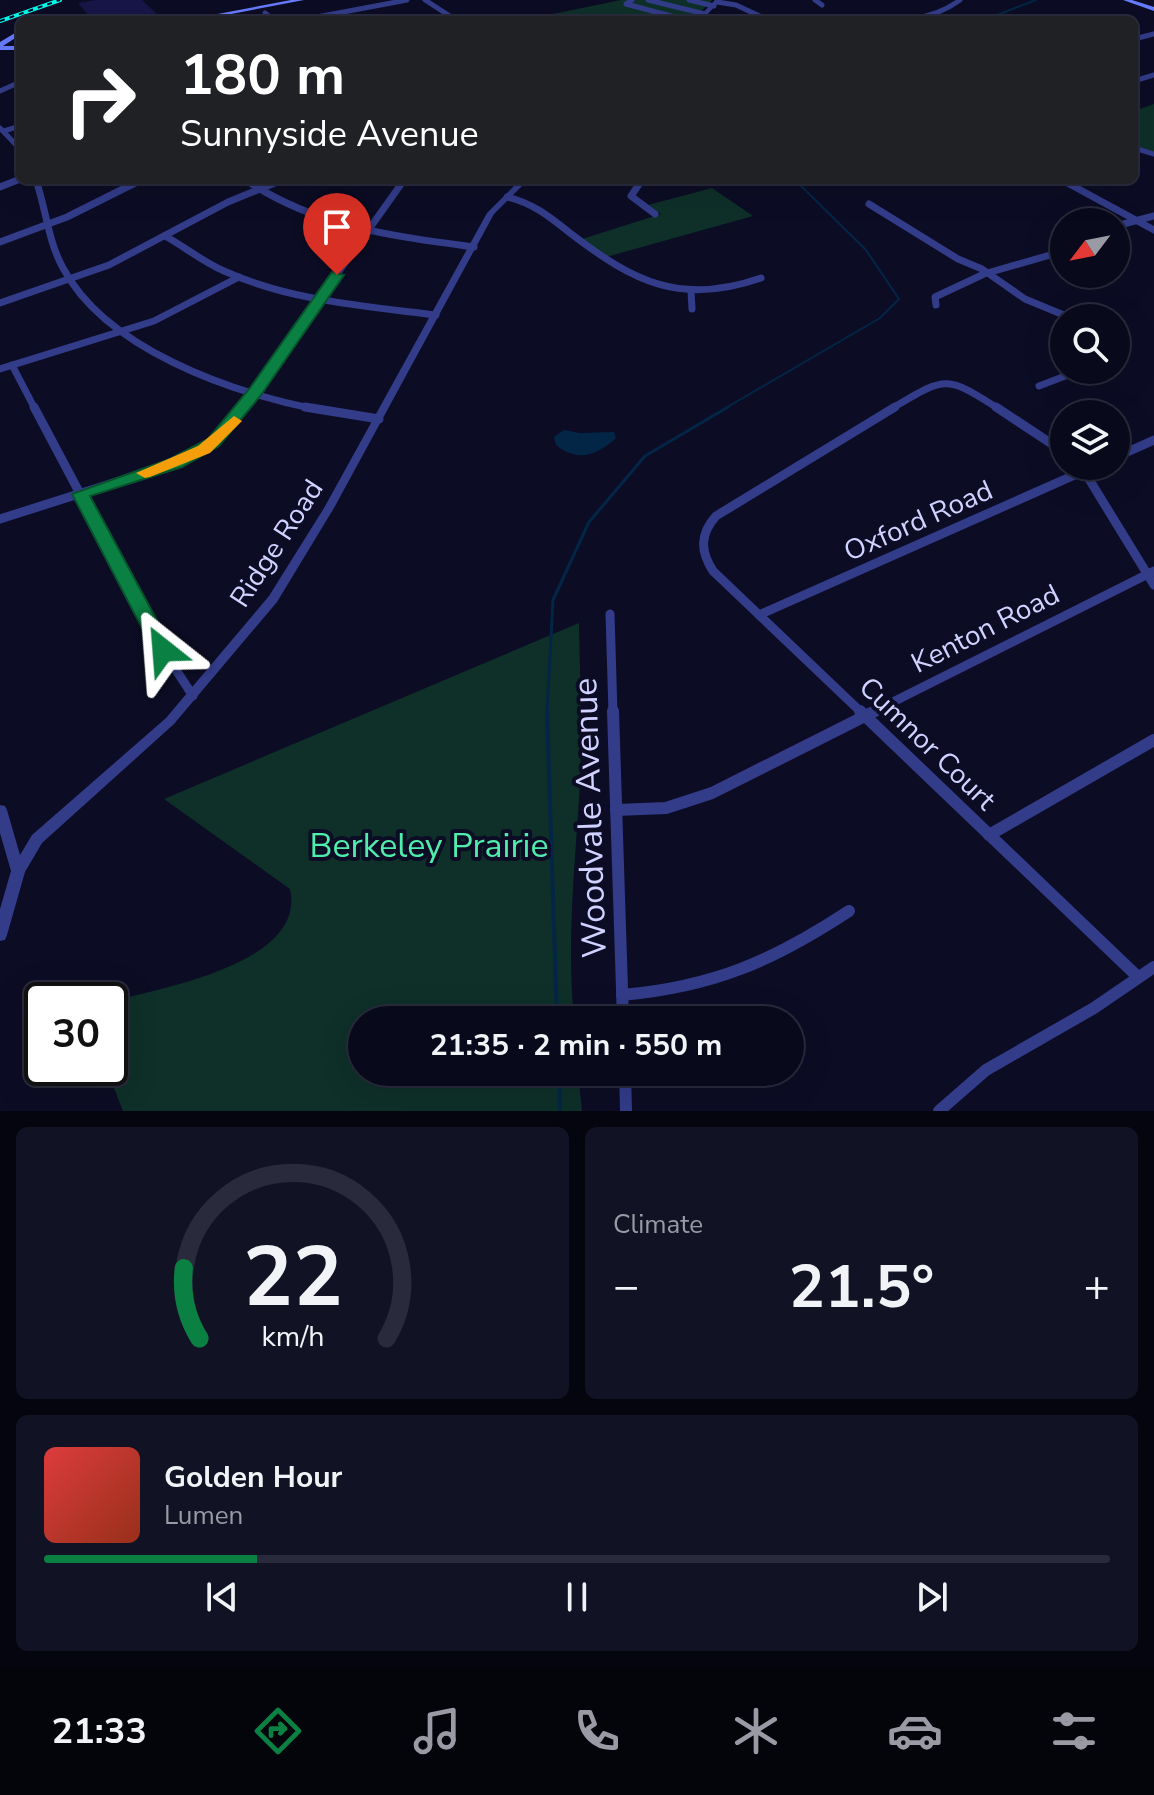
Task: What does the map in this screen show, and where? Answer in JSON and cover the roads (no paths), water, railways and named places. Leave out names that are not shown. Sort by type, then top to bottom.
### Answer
[{"type":"main road","points":[[211,16],[301,0]]},
{"type":"main road","points":[[225,16],[315,0]]},
{"type":"main road","points":[[1126,0],[1154,9]]},
{"type":"street","points":[[322,16],[407,0]]},
{"type":"street","points":[[425,0],[450,16]]},
{"type":"street","points":[[632,0],[626,4],[671,16]]},
{"type":"street","points":[[648,0],[705,14],[716,3]]},
{"type":"street","points":[[689,0],[736,5],[759,16]]},
{"type":"street","points":[[815,0],[822,5]]},
{"type":"street","points":[[915,16],[948,8],[960,0]]},
{"type":"street","points":[[265,13],[268,16]]},
{"type":"street","points":[[2,130],[16,145]]},
{"type":"street","points":[[37,184],[45,226],[70,281],[88,303],[124,332],[190,368],[255,392],[306,406],[379,419]]},
{"type":"street","points":[[0,242],[45,226],[133,184]]},
{"type":"street","points":[[251,184],[311,215],[368,232],[474,247]]},
{"type":"street","points":[[0,303],[70,281],[271,184]]},
{"type":"street","points":[[0,519],[176,463],[204,449],[226,431],[401,184]]},
{"type":"street","name":"Ridge Road","points":[[0,935],[18,871],[37,839],[54,821],[144,746],[193,696],[273,599],[379,419],[491,213],[520,184]]},
{"type":"street","points":[[639,184],[631,196],[655,214]]},
{"type":"street","points":[[1070,184],[1154,230]]},
{"type":"street","points":[[507,197],[537,207],[627,275],[661,287],[691,291],[730,289],[761,278]]},
{"type":"street","points":[[869,204],[901,221],[949,254],[989,273],[1025,299],[1050,309]]},
{"type":"street","points":[[1130,223],[1154,216]]},
{"type":"street","points":[[165,236],[205,262],[239,277],[319,300],[436,315]]},
{"type":"street","points":[[936,305],[935,297],[989,273],[1050,255]]},
{"type":"street","points":[[0,369],[124,332],[182,309],[239,277]]},
{"type":"street","points":[[691,291],[692,309]]},
{"type":"street","points":[[12,365],[163,650],[193,696]]},
{"type":"street","name":"Cumnor Court","points":[[1050,443],[963,386],[947,382],[931,385],[716,516],[703,534],[703,553],[707,563],[759,615],[1138,977]]},
{"type":"street","points":[[1039,386],[1050,382]]},
{"type":"street","points":[[1130,451],[1154,440]]},
{"type":"street","name":"Oxford Road","points":[[759,615],[1056,480]]},
{"type":"street","points":[[1090,480],[1151,573],[1154,585]]},
{"type":"street","name":"Kenton Road","points":[[616,810],[666,808],[690,802],[1151,573]]},
{"type":"street","name":"Woodvale Avenue","points":[[610,614],[622,1006]]},
{"type":"street","points":[[989,835],[1154,740]]},
{"type":"street","points":[[0,810],[18,871]]},
{"type":"street","points":[[622,995],[706,985],[744,972],[787,952],[849,911]]},
{"type":"street","points":[[939,1111],[986,1070],[1052,1033],[1154,967]]},
{"type":"street","points":[[625,1086],[626,1111]]},
{"type":"water","points":[[564,430],[614,432],[616,438],[602,449],[587,455],[572,454],[556,445],[554,437]]},
{"type":"waterway","points":[[994,16],[1036,0]]},
{"type":"waterway","points":[[724,409],[880,318],[899,299],[866,250],[799,184]]},
{"type":"waterway","points":[[547,712],[553,600],[589,522],[645,456],[728,407]]},
{"type":"waterway","points":[[547,712],[557,1006]]},
{"type":"waterway","points":[[559,1086],[560,1111]]},
{"type":"railway","points":[[0,21],[60,0]]},
{"type":"park label","name":"Berkeley Prairie","points":[[429,845]]}]
